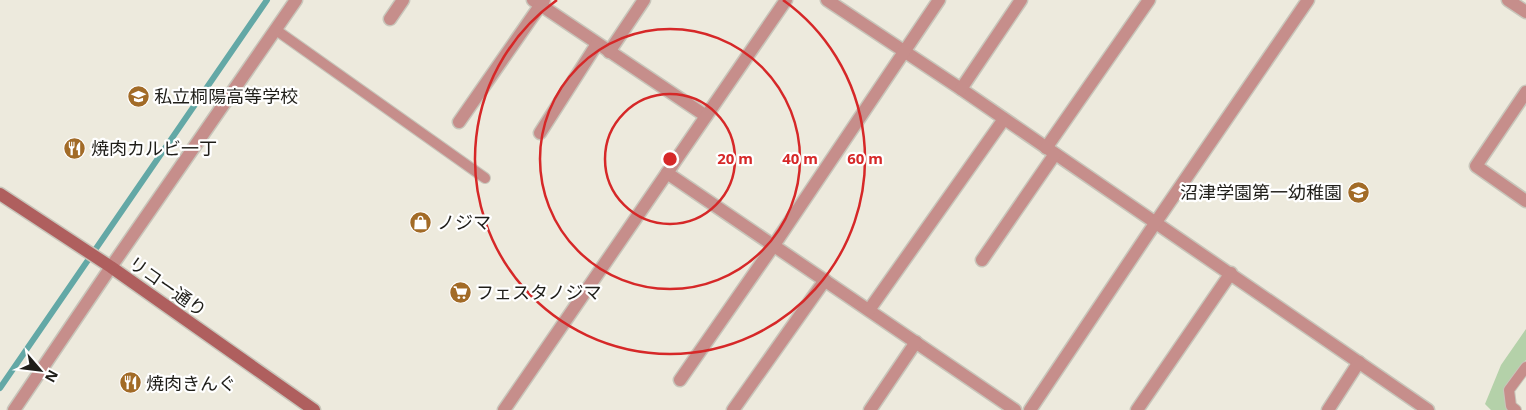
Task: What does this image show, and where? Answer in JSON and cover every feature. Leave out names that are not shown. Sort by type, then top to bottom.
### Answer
[{"type":"main road","name":"リコー通り","points":[[0,194],[111,267],[314,410]]},
{"type":"street","points":[[14,410],[296,0]]},
{"type":"street","points":[[390,19],[403,0]]},
{"type":"street","points":[[609,52],[644,0]]},
{"type":"street","points":[[504,410],[786,0]]},
{"type":"street","points":[[827,0],[962,89],[1428,410]]},
{"type":"street","points":[[680,380],[774,245],[939,0]]},
{"type":"street","points":[[962,89],[1021,0]]},
{"type":"street","points":[[982,260],[1149,0]]},
{"type":"street","points":[[1030,410],[1308,0]]},
{"type":"street","points":[[1508,0],[1526,12]]},
{"type":"street","points":[[459,122],[539,2],[597,44],[706,116]]},
{"type":"street","points":[[540,133],[597,44]]},
{"type":"street","points":[[1526,92],[1476,166],[1526,201]]},
{"type":"street","points":[[868,310],[1004,119]]},
{"type":"street","points":[[667,173],[1016,410]]},
{"type":"street","points":[[1136,410],[1232,274]]},
{"type":"street","points":[[733,410],[825,280]]},
{"type":"street","points":[[870,410],[916,342]]},
{"type":"street","points":[[1328,410],[1360,362]]},
{"type":"lane","points":[[276,30],[485,178]]},
{"type":"lane","points":[[1516,410],[1511,406],[1509,390],[1526,367]]},
{"type":"green space","points":[[1526,329],[1526,360],[1506,388],[1512,410],[1491,410],[1485,404],[1501,365]]},
{"type":"waterway","points":[[0,388],[267,0]]},
{"type":"place","name":"私立桐陽高等学校","points":[[138,96]]},
{"type":"place","name":"焼肉カルビ一丁","points":[[75,148]]},
{"type":"place","name":"沼津学園第一幼稚園","points":[[1358,192]]},
{"type":"place","name":"ノジマ","points":[[421,222]]},
{"type":"place","name":"フェスタノジマ","points":[[460,292]]},
{"type":"place","name":"焼肉きんぐ","points":[[130,383]]}]
